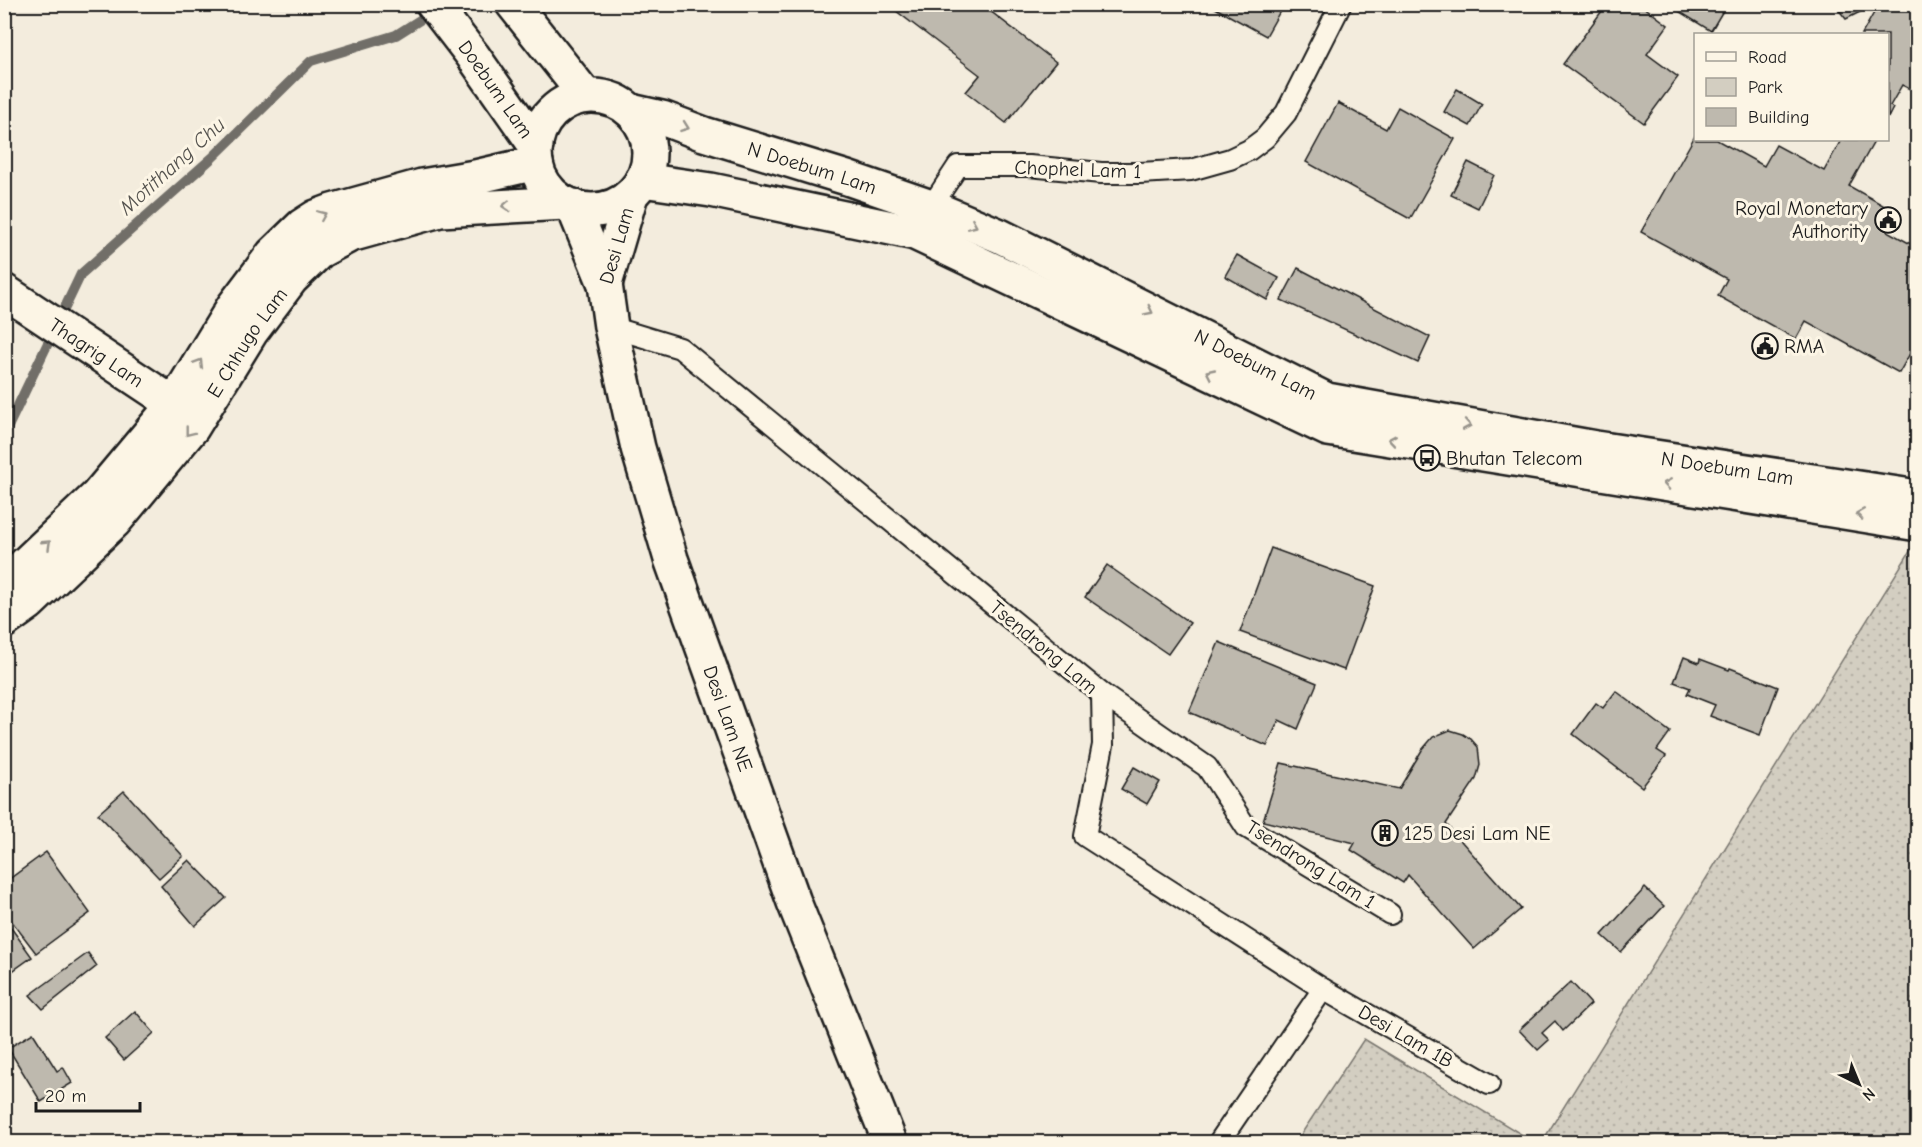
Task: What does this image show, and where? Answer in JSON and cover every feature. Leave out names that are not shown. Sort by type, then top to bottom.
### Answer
[{"type":"main road","name":"Doebum Lam","points":[[433,4],[497,90],[536,154]]},
{"type":"main road","points":[[513,4],[586,96]]},
{"type":"main road","points":[[586,96],[602,97],[617,102],[631,111],[647,136],[649,150],[647,166],[636,187],[618,204],[603,209],[588,210],[569,205],[551,193],[541,179],[536,154],[540,132],[547,118],[571,100],[586,96]]},
{"type":"main road","name":"N Doebum Lam","points":[[631,111],[662,118],[704,134],[847,178],[931,207],[1000,236],[1327,400],[1596,448],[1917,497]]},
{"type":"main road","name":"E Chhugo Lam","points":[[4,584],[97,496],[174,404],[233,307],[273,254],[302,226],[315,217],[332,211],[422,186],[475,177],[536,154]]},
{"type":"main road","name":"N Doebum Lam","points":[[636,187],[711,190],[915,232],[1328,429],[1917,524]]},
{"type":"main road","name":"Desi Lam","points":[[605,284],[636,187]]},
{"type":"main road","name":"E Chhugo Lam","points":[[4,621],[29,603],[115,521],[192,429],[251,332],[291,279],[320,251],[350,235],[440,210],[569,205]]},
{"type":"main road","name":"Desi Lam","points":[[569,205],[605,284]]},
{"type":"main road","name":"Desi Lam NE","points":[[605,284],[611,327],[638,448],[671,559],[795,902],[890,1143]]},
{"type":"main road","name":"Thagrig Lam","points":[[12,295],[174,404]]},
{"type":"lane","name":"Chophel Lam 1","points":[[931,207],[958,166],[1029,166],[1101,173],[1140,173],[1191,170],[1230,159],[1249,150],[1265,138],[1286,113],[1341,4]]},
{"type":"lane","name":"Tsendrong Lam","points":[[611,327],[680,348],[1102,694],[1104,745],[1085,836],[1323,988]]},
{"type":"lane","name":"Tsendrong Lam 1","points":[[1102,694],[1207,767],[1246,827],[1390,914]]},
{"type":"lane","name":"Desi Lam 1B","points":[[1323,988],[1489,1084]]},
{"type":"lane","points":[[1219,1143],[1323,988]]},
{"type":"green space","points":[[1917,540],[1917,1142],[1542,1142]]},
{"type":"green space","points":[[1364,1039],[1534,1142],[1296,1142]]},
{"type":"building","points":[[887,4],[981,4],[1056,62],[1006,123],[966,92],[980,75]]},
{"type":"building","points":[[1208,4],[1284,4],[1266,36]]},
{"type":"building","points":[[1607,4],[1640,4],[1668,25],[1647,54],[1678,77],[1644,123],[1563,64]]},
{"type":"building","points":[[1667,4],[1727,4],[1711,31]]},
{"type":"building","points":[[1834,4],[1876,4],[1846,19]]},
{"type":"building","points":[[1879,4],[1918,4],[1918,93],[1902,85],[1890,106],[1893,108],[1889,116],[1889,33],[1863,33]]},
{"type":"building","points":[[1457,89],[1482,104],[1470,126],[1444,112]]},
{"type":"building","points":[[1338,103],[1386,129],[1398,107],[1455,139],[1410,219],[1306,162]]},
{"type":"building","points":[[1694,138],[1694,141],[1719,141],[1764,166],[1776,145],[1824,171],[1840,141],[1874,141],[1849,186],[1897,213],[1887,231],[1918,248],[1918,339],[1899,373],[1806,321],[1796,339],[1718,296],[1727,279],[1641,232]]},
{"type":"building","points":[[1468,162],[1494,175],[1478,208],[1451,195]]},
{"type":"building","points":[[1237,255],[1279,278],[1267,300],[1225,276]]},
{"type":"building","points":[[1298,268],[1430,337],[1418,363],[1281,300]]},
{"type":"building","points":[[1271,548],[1375,586],[1344,670],[1240,632]]},
{"type":"building","points":[[1107,565],[1190,623],[1168,654],[1085,597]]},
{"type":"building","points":[[1219,642],[1317,683],[1298,729],[1279,720],[1267,746],[1189,712]]},
{"type":"building","points":[[1918,650],[1918,678],[1914,658]]},
{"type":"building","points":[[1684,657],[1699,663],[1700,659],[1729,670],[1730,668],[1778,687],[1760,735],[1710,716],[1715,705],[1687,694],[1690,688],[1674,682]]},
{"type":"building","points":[[1616,691],[1670,732],[1657,750],[1666,756],[1642,787],[1573,734],[1596,703],[1603,708]]},
{"type":"building","name":"125 Desi Lam NE","points":[[1450,730],[1463,734],[1478,747],[1480,765],[1476,779],[1446,824],[1521,909],[1474,949],[1408,875],[1403,883],[1351,850],[1355,843],[1263,821],[1281,763],[1399,789],[1422,750],[1433,737]]},
{"type":"building","points":[[1134,767],[1160,782],[1147,804],[1121,789]]},
{"type":"building","points":[[124,791],[183,856],[159,878],[98,814]]},
{"type":"building","points":[[46,852],[90,913],[36,953],[4,911],[4,883]]},
{"type":"building","points":[[189,860],[226,898],[195,926],[161,886]]},
{"type":"building","points":[[1645,888],[1664,906],[1621,952],[1602,935]]},
{"type":"building","points":[[4,918],[32,957],[4,977]]},
{"type":"building","points":[[88,953],[97,966],[43,1009],[30,995]]},
{"type":"building","points":[[1571,982],[1591,1004],[1563,1031],[1555,1021],[1542,1033],[1549,1040],[1538,1050],[1519,1030]]},
{"type":"building","points":[[135,1011],[154,1033],[124,1060],[105,1038]]},
{"type":"building","points":[[33,1033],[57,1071],[63,1067],[72,1083],[41,1102],[8,1048]]},
{"type":"waterway","name":"Motithang Chu","points":[[4,435],[81,274],[212,158],[311,61],[396,35],[434,11]]},
{"type":"place","name":"Royal Monetary Authority","points":[[1888,220]]},
{"type":"place","name":"RMA","points":[[1765,346]]},
{"type":"place","name":"Bhutan Telecom","points":[[1427,458]]},
{"type":"place","name":"125 Desi Lam NE","points":[[1385,833]]}]
